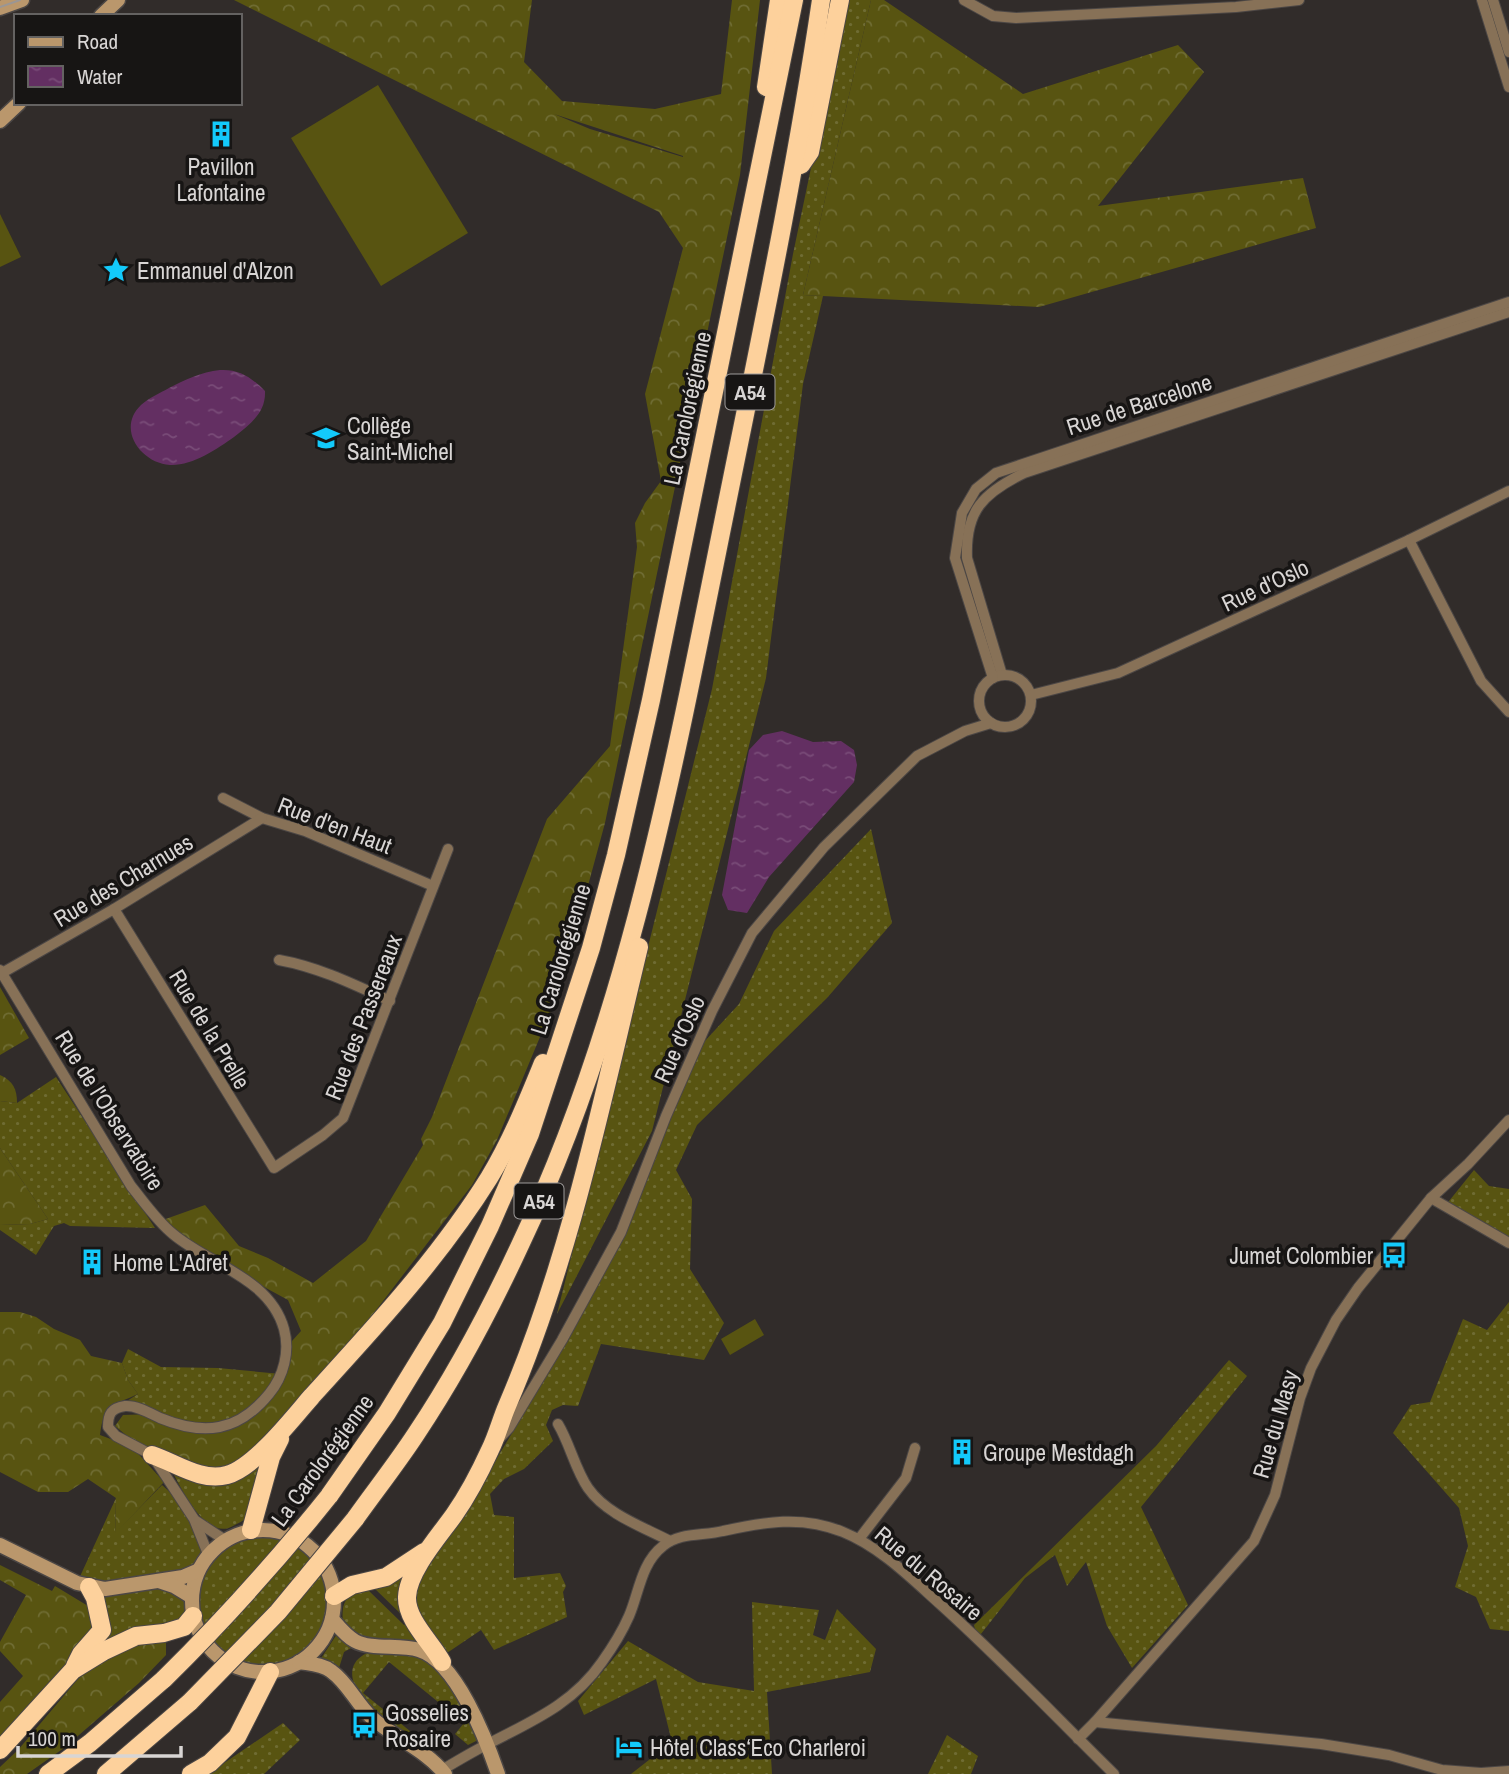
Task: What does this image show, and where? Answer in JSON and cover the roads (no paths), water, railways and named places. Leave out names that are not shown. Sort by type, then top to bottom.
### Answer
[{"type":"highway","points":[[769,128],[765,98],[779,0]]},
{"type":"highway","name":"La Carolorégienne","points":[[48,1774],[90,1743],[164,1679],[250,1590],[328,1496],[387,1413],[442,1323],[490,1226],[530,1134],[591,948],[617,855],[794,0]]},
{"type":"highway","name":"A54","points":[[106,1774],[190,1702],[278,1612],[355,1519],[417,1432],[471,1341],[522,1242],[564,1141],[599,1043],[626,952],[653,852],[687,702],[793,177],[821,0]]},
{"type":"highway","points":[[793,177],[810,152],[840,0]]},
{"type":"highway","points":[[442,1662],[414,1620],[407,1598],[413,1576],[455,1514],[492,1447],[525,1364],[571,1219],[654,887],[653,852]]},
{"type":"highway","points":[[152,1455],[198,1475],[212,1477],[227,1475],[252,1460],[396,1303],[467,1212],[491,1174],[521,1116],[544,1060],[561,1042]]},
{"type":"highway","points":[[251,1530],[271,1457],[290,1421]]},
{"type":"highway","points":[[334,1596],[352,1585],[386,1577],[430,1548]]},
{"type":"highway","points":[[0,1750],[73,1670],[81,1654],[102,1630],[96,1598],[89,1587]]},
{"type":"highway","points":[[73,1670],[136,1636],[164,1633],[184,1627],[193,1616]]},
{"type":"highway","points":[[191,1774],[210,1763],[237,1737],[270,1672]]},
{"type":"main road","points":[[0,8],[22,0]]},
{"type":"main road","points":[[103,14],[118,0]]},
{"type":"main road","points":[[115,14],[129,0]]},
{"type":"main road","points":[[0,111],[14,98]]},
{"type":"main road","points":[[0,121],[17,105]]},
{"type":"main road","points":[[251,1530],[280,1532],[307,1545],[327,1571],[334,1596],[332,1619],[315,1649],[299,1662],[270,1672],[249,1671],[229,1663],[204,1641],[193,1616],[192,1597],[197,1571],[208,1554],[225,1540],[251,1530]]},
{"type":"main road","points":[[0,1545],[89,1587],[105,1589],[183,1577],[197,1571]]},
{"type":"main road","points":[[157,1581],[174,1586],[192,1597]]},
{"type":"main road","points":[[332,1619],[357,1643],[398,1645],[422,1650],[442,1662],[470,1708],[488,1744],[498,1774]]},
{"type":"main road","points":[[299,1662],[325,1667],[334,1672],[368,1714],[390,1734],[421,1752],[443,1772]]},
{"type":"street","points":[[964,0],[993,16],[1016,18],[1223,8],[1299,0]]},
{"type":"street","points":[[1482,0],[1509,87]]},
{"type":"street","points":[[1493,0],[1509,52]]},
{"type":"street","name":"Rue de Barcelone","points":[[998,676],[955,558],[962,513],[976,489],[996,473],[1509,302]]},
{"type":"street","name":"Rue de Barcelone","points":[[998,676],[967,558],[966,538],[972,517],[985,496],[1024,473],[1509,312]]},
{"type":"street","name":"Rue d'Oslo","points":[[1031,695],[1118,673],[1409,540],[1509,491]]},
{"type":"street","points":[[1409,540],[1480,681],[1509,712]]},
{"type":"street","points":[[998,676],[1020,680],[1031,695],[1029,712],[1017,725],[1008,727],[991,723],[985,717],[979,700],[986,684],[998,676]]},
{"type":"street","name":"Rue d'Oslo","points":[[492,1447],[509,1428],[562,1340],[621,1233],[666,1116],[712,1011],[752,933],[824,847],[917,755],[965,731],[991,723]]},
{"type":"street","name":"Rue d'en Haut","points":[[223,798],[262,818],[304,831],[433,886]]},
{"type":"street","name":"Rue des Charnues","points":[[1,971],[114,909],[262,818]]},
{"type":"street","name":"Rue des Passereaux","points":[[274,1168],[343,1118],[448,849]]},
{"type":"street","name":"Rue de la Prelle","points":[[114,909],[274,1168]]},
{"type":"street","points":[[279,960],[318,970],[390,1001]]},
{"type":"street","name":"Rue de l'Observatoire","points":[[1,971],[131,1185],[153,1213],[173,1234],[263,1292],[277,1309],[285,1331],[286,1360],[276,1386],[260,1405],[241,1420],[212,1429],[183,1427],[128,1406],[114,1409],[108,1416],[108,1427],[116,1436],[152,1455],[194,1519],[208,1554]]},
{"type":"street","name":"Rue du Masy","points":[[1078,1739],[1096,1722],[1254,1541],[1275,1495],[1300,1398],[1323,1343],[1358,1288],[1431,1198],[1509,1120]]},
{"type":"street","points":[[1431,1198],[1509,1243]]},
{"type":"street","points":[[443,1772],[488,1744],[561,1706],[582,1688],[628,1619],[644,1571],[652,1556],[670,1541],[606,1507],[588,1488],[558,1424]]},
{"type":"street","points":[[859,1539],[906,1478],[915,1448]]},
{"type":"street","name":"Rue de l'Observatoire","points":[[194,1519],[225,1540]]},
{"type":"street","name":"Rue du Rosaire","points":[[670,1541],[681,1536],[716,1533],[769,1521],[821,1525],[859,1539],[904,1572],[967,1629],[1114,1774]]},
{"type":"street","points":[[1096,1722],[1321,1744],[1388,1755],[1442,1770],[1481,1773],[1509,1771]]},
{"type":"water","points":[[220,370],[244,375],[265,391],[263,406],[251,423],[220,447],[187,463],[159,463],[141,451],[135,443],[131,424],[141,405],[187,379]]},
{"type":"water","points":[[782,731],[813,742],[841,741],[854,750],[857,765],[854,782],[769,877],[747,913],[728,910],[722,895],[749,750],[763,735]]},
{"type":"tram line","points":[[0,7],[20,0]]},
{"type":"place","name":"Pavillon Lafontaine","points":[[221,134]]},
{"type":"place","name":"Emmanuel d'Alzon","points":[[116,270]]},
{"type":"place","name":"Collège Saint-Michel","points":[[326,438]]},
{"type":"place","name":"Jumet Colombier","points":[[1394,1255]]},
{"type":"place","name":"Home L'Adret","points":[[92,1262]]},
{"type":"place","name":"Groupe Mestdagh","points":[[962,1452]]},
{"type":"place","name":"Gosselies Rosaire","points":[[364,1725]]},
{"type":"place","name":"Hôtel Class‘Eco Charleroi","points":[[629,1747]]}]
